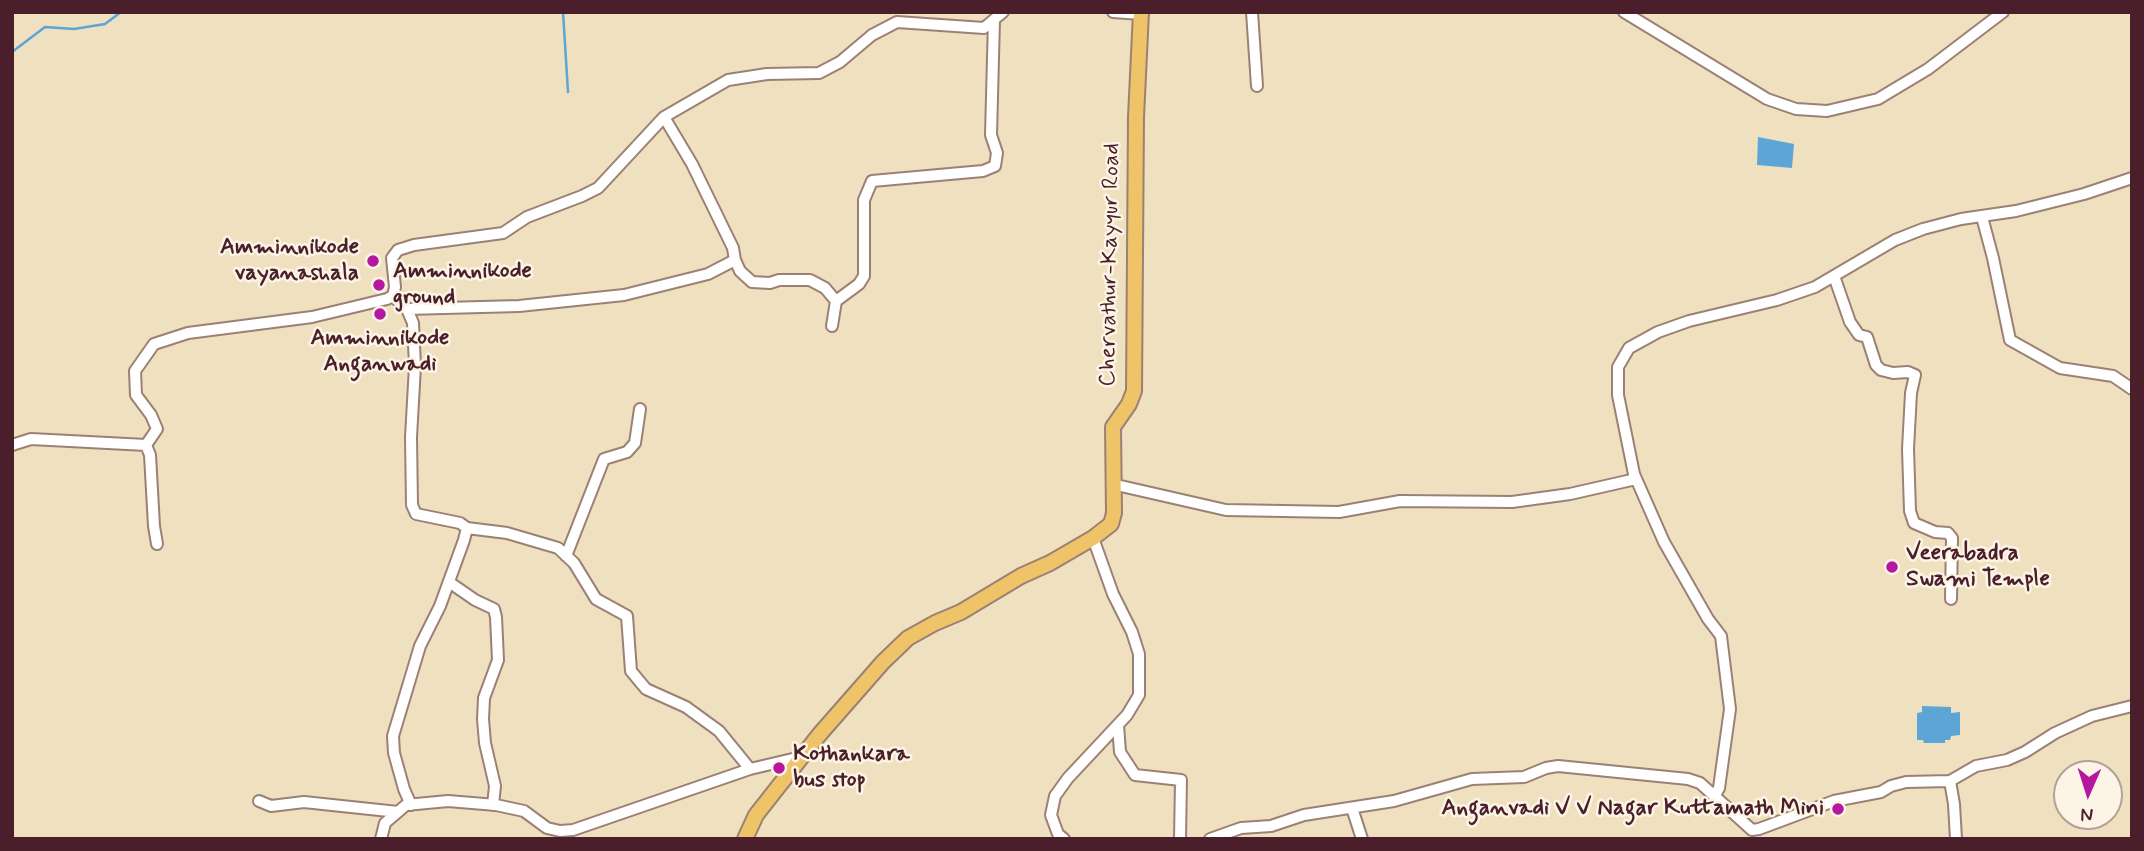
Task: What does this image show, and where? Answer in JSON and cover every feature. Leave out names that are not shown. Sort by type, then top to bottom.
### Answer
[{"type":"main road","name":"Chervathur-Kayyur Road","points":[[745,839],[756,815],[801,757],[883,662],[908,638],[1049,563],[1093,538],[1111,524],[1114,513],[1113,427],[1129,404],[1134,391],[1136,117],[1141,13]]},
{"type":"street","points":[[1113,12],[1141,13]]},
{"type":"street","points":[[1252,12],[1257,86]]},
{"type":"street","points":[[1624,12],[1767,99],[1796,108],[1827,111],[1878,99],[1928,69],[2003,12]]},
{"type":"street","points":[[393,296],[395,287],[392,258],[398,250],[414,244],[503,233],[527,218],[582,197],[597,188],[664,117],[728,80],[767,74],[819,73],[840,62],[872,34],[897,22],[984,28],[999,16]]},
{"type":"street","points":[[832,326],[836,301],[859,284],[864,276],[864,200],[872,181],[983,171],[995,166],[997,153],[991,135],[999,16]]},
{"type":"street","points":[[664,117],[692,164],[733,248],[740,271],[752,282],[810,280],[825,288],[836,301]]},
{"type":"street","points":[[1714,797],[1719,789],[1730,709],[1721,636],[1708,619],[1664,542],[1636,479],[1618,395],[1618,367],[1629,348],[1658,332],[1689,321],[1777,300],[1815,287],[1895,240],[1923,229],[2084,194],[2132,178]]},
{"type":"street","points":[[1982,217],[2010,340],[2060,369],[2113,376],[2131,387]]},
{"type":"street","points":[[407,309],[519,306],[624,295],[708,274],[735,260]]},
{"type":"street","points":[[1834,276],[1850,322],[1859,335],[1867,337],[1876,365],[1881,370],[1915,375],[1908,449],[1910,511],[1914,523],[1935,532],[1948,533],[1952,538],[1951,600]]},
{"type":"street","points":[[393,296],[407,309],[413,324],[415,366],[411,437],[412,505],[416,514],[460,523],[467,528],[507,533],[558,548],[574,563],[596,599],[627,616],[631,671],[646,689],[687,707],[719,732],[750,769]]},
{"type":"street","points":[[146,445],[157,429],[151,415],[136,395],[135,371],[153,344],[188,333],[312,317],[393,296]]},
{"type":"street","points":[[566,556],[604,459],[626,452],[635,443],[640,409]]},
{"type":"street","points":[[12,445],[32,439],[146,445]]},
{"type":"street","points":[[146,445],[150,455],[154,526],[158,544]]},
{"type":"street","points":[[1112,484],[1226,510],[1339,512],[1400,501],[1512,502],[1570,494],[1636,479]]},
{"type":"street","points":[[411,805],[394,753],[393,736],[421,646],[449,582],[467,528]]},
{"type":"street","points":[[1064,839],[1058,834],[1051,815],[1055,796],[1068,778],[1118,725],[1139,695],[1139,654],[1093,538]]},
{"type":"street","points":[[449,582],[494,609],[496,617],[498,660],[484,698],[483,719],[485,743],[495,786],[493,805]]},
{"type":"street","points":[[1210,839],[1241,828],[1271,826],[1304,815],[1394,801],[1472,779],[1524,777],[1558,766],[1688,779],[1700,783],[1752,830],[1834,801],[1881,792],[1906,782],[1950,781],[1976,766],[2007,760],[2025,752],[2055,733],[2092,716],[2132,706]]},
{"type":"street","points":[[1118,725],[1119,752],[1135,775],[1181,780],[1180,839]]},
{"type":"street","points":[[381,839],[385,823],[406,805],[448,801],[493,805],[524,811],[547,828],[573,830],[750,769],[801,757]]},
{"type":"street","points":[[1950,781],[1956,839]]},
{"type":"street","points":[[259,802],[271,806],[304,802],[398,812]]},
{"type":"street","points":[[1352,808],[1362,839]]},
{"type":"water","points":[[1758,137],[1794,144],[1792,168],[1757,165]]},
{"type":"water","points":[[1922,706],[1951,707],[1951,713],[1960,712],[1960,735],[1951,736],[1945,743],[1924,743],[1923,740],[1917,740],[1917,713],[1922,712]]},
{"type":"waterway","points":[[12,52],[45,27],[74,29],[105,24],[121,12]]},
{"type":"waterway","points":[[563,12],[568,92]]},
{"type":"place","name":"Amminnikode vayanashala","points":[[373,261]]},
{"type":"place","name":"Amminnikode ground","points":[[379,285]]},
{"type":"place","name":"Amminnikode Anganwadi","points":[[380,314]]},
{"type":"place","name":"Veerabadra Swami Temple","points":[[1892,567]]},
{"type":"place","name":"Kothankara bus stop","points":[[779,768]]},
{"type":"place","name":"Anganvadi V V Nagar Kuttamath Mini","points":[[1838,809]]}]
